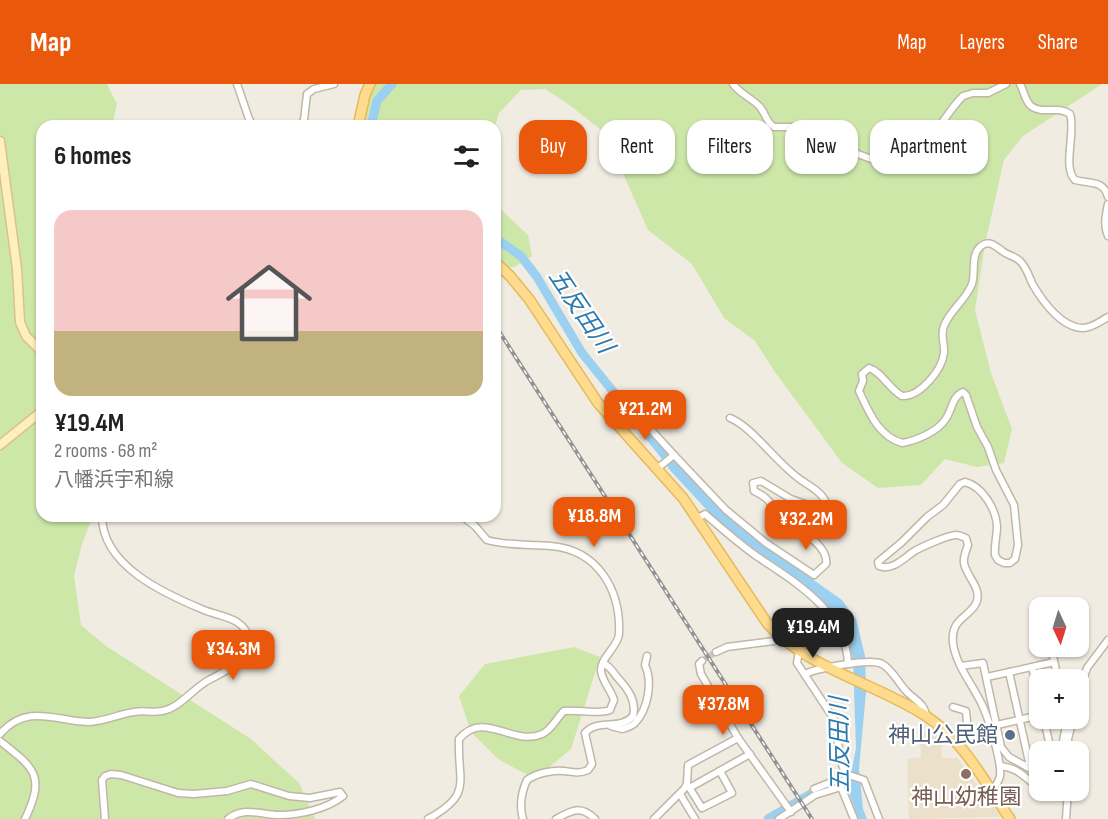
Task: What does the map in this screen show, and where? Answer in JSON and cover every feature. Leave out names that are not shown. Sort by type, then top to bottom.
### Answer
[{"type":"main road","points":[[359,120],[370,84]]},
{"type":"main road","points":[[501,268],[529,299],[598,403],[660,466],[698,518],[761,614],[780,638],[799,651],[926,717],[950,735],[967,754],[1010,819]]},
{"type":"street","points":[[237,84],[250,120]]},
{"type":"street","points":[[304,120],[307,94],[314,89],[334,84]]},
{"type":"street","points":[[733,84],[738,91],[761,108],[766,120],[774,127],[805,127],[836,146],[885,164],[893,164],[902,163],[914,156],[963,96],[988,93],[1006,84]]},
{"type":"street","points":[[1020,84],[1033,108],[1058,109],[1070,114],[1072,178],[1101,185],[1108,197]]},
{"type":"street","points":[[0,141],[17,269],[20,322],[26,336],[36,346]]},
{"type":"street","points":[[1108,204],[1105,229],[1108,236]]},
{"type":"street","points":[[991,792],[1000,776],[1000,766],[984,708],[969,685],[954,646],[954,628],[976,604],[978,598],[964,564],[968,545],[966,538],[958,534],[951,536],[915,551],[890,567],[879,566],[878,562],[908,538],[927,517],[943,505],[960,484],[965,482],[979,489],[987,499],[996,519],[995,555],[1004,563],[1010,563],[1015,559],[1018,545],[1014,505],[996,470],[963,392],[957,395],[944,422],[922,436],[902,443],[889,437],[873,422],[859,391],[863,381],[862,374],[869,368],[874,369],[891,388],[902,396],[913,395],[928,382],[944,354],[942,334],[945,325],[969,290],[974,276],[975,255],[985,243],[991,243],[1020,261],[1040,296],[1067,323],[1083,328],[1090,327],[1108,317]]},
{"type":"street","points":[[644,414],[644,422],[726,510],[766,543],[814,575],[826,564],[826,555],[808,536],[781,515],[770,500],[754,491],[753,483],[761,481],[791,499],[822,510],[826,506],[826,501],[779,463],[740,422],[730,418]]},
{"type":"street","points":[[0,445],[36,416]]},
{"type":"street","points":[[660,466],[673,455]]},
{"type":"street","points":[[698,518],[705,514],[735,540],[790,579],[822,606],[839,629],[848,653],[849,664]]},
{"type":"street","points":[[0,734],[23,718],[39,714],[88,722],[103,721],[132,712],[163,711],[202,684],[229,669],[247,650],[249,638],[239,623],[206,611],[160,589],[120,561],[109,546],[103,522]]},
{"type":"street","points":[[428,819],[451,805],[458,796],[461,775],[459,739],[475,726],[520,735],[540,735],[549,729],[564,711],[608,711],[613,706],[614,700],[601,667],[618,639],[618,624],[610,584],[596,565],[579,553],[554,546],[487,540],[470,522]]},
{"type":"street","points":[[716,652],[727,647],[774,641],[780,638]]},
{"type":"street","points":[[1087,669],[1108,640]]},
{"type":"street","points":[[799,651],[797,663],[834,719],[844,780],[854,819]]},
{"type":"street","points":[[607,725],[622,729],[634,724],[639,717],[650,689],[649,673],[645,665],[647,656]]},
{"type":"street","points":[[1053,657],[1056,669]]},
{"type":"street","points":[[702,660],[699,664],[701,674],[738,738],[789,809]]},
{"type":"street","points":[[987,677],[1054,662]]},
{"type":"street","points":[[523,819],[520,800],[527,780],[550,771],[562,770],[577,773],[588,770],[592,764],[585,733],[589,728],[623,724],[633,716],[634,705],[626,686],[610,666],[603,663]]},
{"type":"street","points":[[805,675],[849,664],[882,663],[903,688],[923,706],[926,717]]},
{"type":"street","points":[[961,666],[983,663],[1001,747],[1004,753],[1028,767],[1029,762],[1009,672]]},
{"type":"street","points":[[950,735],[968,733],[966,711],[953,707]]},
{"type":"street","points":[[997,725],[1029,718]]},
{"type":"street","points":[[720,771],[732,793],[701,808],[689,785],[688,765],[738,738]]},
{"type":"street","points":[[0,741],[30,765],[34,775],[34,798],[25,819]]},
{"type":"street","points":[[654,819],[689,785],[750,754]]},
{"type":"street","points":[[1000,766],[1023,773],[1029,778]]},
{"type":"street","points":[[105,819],[102,780],[111,774],[178,793],[208,794],[251,784],[289,796],[310,798],[340,792],[343,796],[328,805],[308,811],[278,815],[253,811],[228,819]]},
{"type":"street","points":[[814,789],[834,781],[860,778],[867,786],[879,819]]},
{"type":"street","points":[[778,819],[789,809],[844,780]]},
{"type":"street","points":[[680,794],[694,819]]},
{"type":"street","points":[[1066,819],[1067,801]]},
{"type":"street","points":[[556,819],[570,811],[581,809],[595,819]]},
{"type":"shaded area","points":[[933,731],[941,741],[942,758],[957,758],[1001,817],[909,819],[907,759],[921,757],[920,732]]},
{"type":"green space","points":[[0,84],[107,84],[117,104],[113,120],[36,120],[36,522],[91,522],[74,576],[81,625],[106,646],[251,739],[299,783],[315,819],[0,819]]},
{"type":"green space","points":[[376,84],[1102,84],[1023,136],[1004,160],[985,244],[975,310],[991,373],[1012,429],[1004,463],[977,467],[945,459],[921,485],[878,488],[842,463],[755,341],[724,318],[692,264],[648,230],[623,174],[675,174],[675,120],[599,120],[599,128],[545,89],[521,90],[499,113],[497,120],[360,120],[367,97]]},
{"type":"green space","points":[[501,210],[528,235],[532,256],[514,267],[501,268]]},
{"type":"green space","points":[[574,647],[600,657],[571,749],[535,779],[498,759],[471,732],[459,696],[485,664]]},
{"type":"water","points":[[676,460],[713,500],[754,538],[842,600],[856,619],[865,656],[866,692],[859,769],[863,809],[867,819],[858,819],[848,790],[856,748],[853,660],[849,644],[840,626],[833,614],[814,594],[717,521],[668,468]]},
{"type":"waterway","name":"五反田川","points":[[372,120],[377,101],[392,84]]},
{"type":"waterway","name":"五反田川","points":[[501,242],[521,256],[537,277],[582,353],[679,473]]},
{"type":"waterway","points":[[768,819],[816,791],[834,785],[855,783]]},
{"type":"tunnel","points":[[702,661],[716,652]]},
{"type":"railway","points":[[501,334],[812,819]]},
{"type":"place","name":"神山公民館","points":[[1010,735]]},
{"type":"place","name":"神山幼稚園","points":[[966,774]]}]
